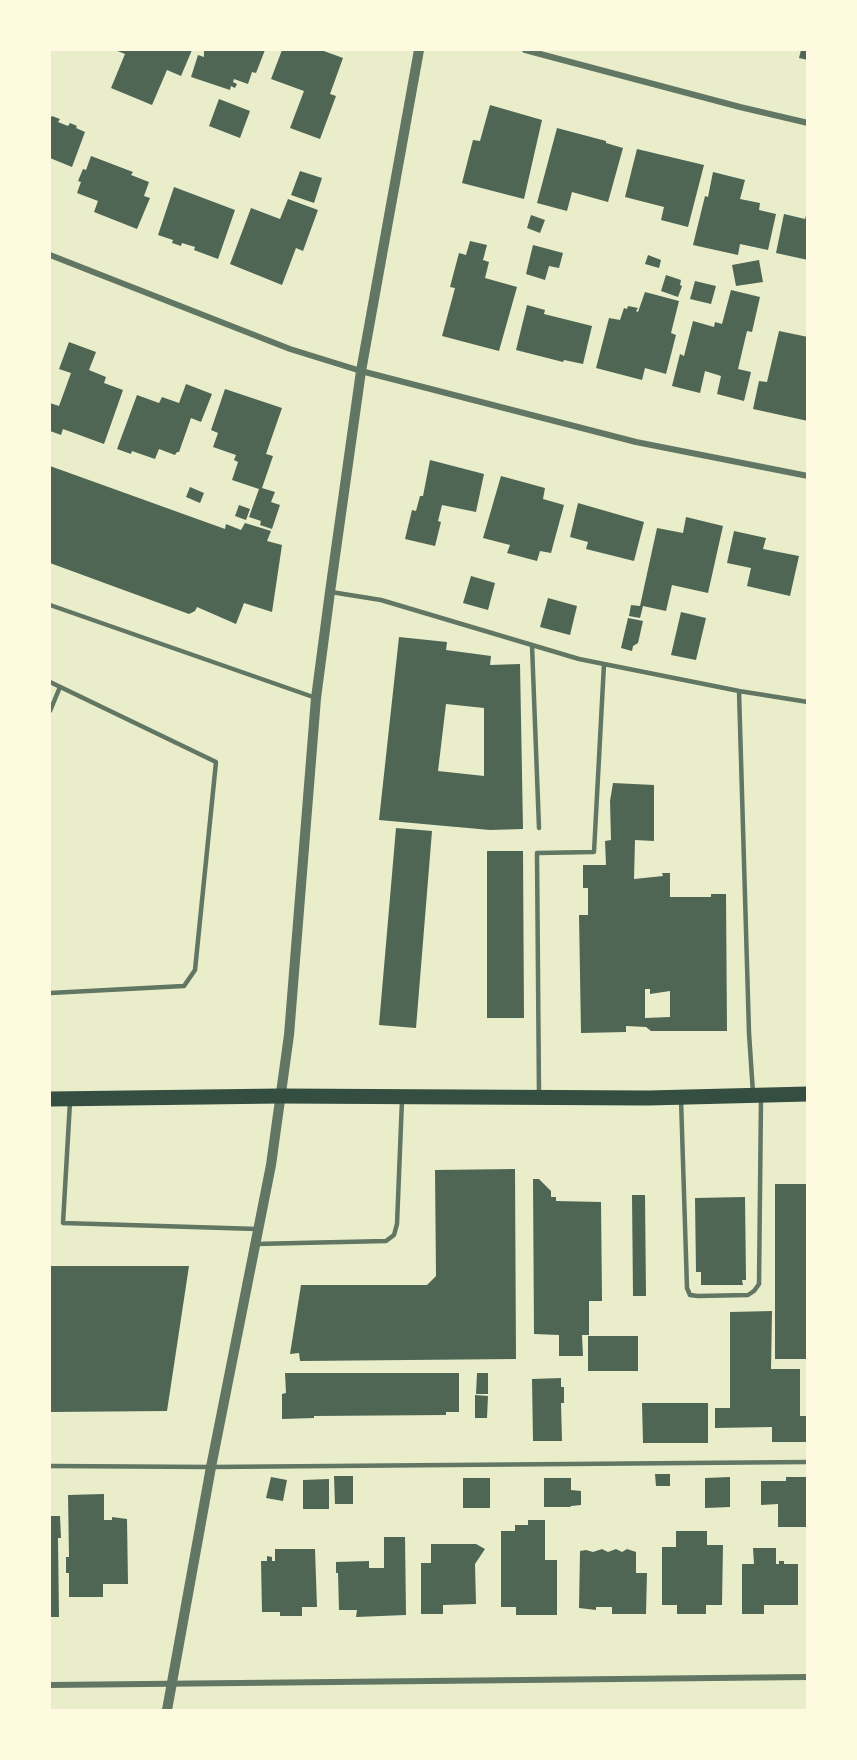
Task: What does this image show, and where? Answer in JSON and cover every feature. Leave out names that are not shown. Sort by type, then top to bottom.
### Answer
[{"type":"main road","points":[[50,1099],[280,1096],[648,1098],[807,1094]]},
{"type":"street","points":[[167,1710],[211,1467],[271,1166],[290,1023],[316,698],[330,592],[362,372],[419,50]]},
{"type":"street","points":[[525,50],[807,123]]},
{"type":"street","points":[[50,255],[290,349],[362,372],[636,442],[807,476]]},
{"type":"street","points":[[50,1685],[807,1677]]},
{"type":"lane","points":[[330,592],[381,600],[604,664],[807,702]]},
{"type":"lane","points":[[50,604],[316,698]]},
{"type":"lane","points":[[532,645],[539,828]]},
{"type":"lane","points":[[539,1097],[537,853],[594,852],[604,664]]},
{"type":"lane","points":[[50,682],[216,762],[195,970],[184,986],[50,993]]},
{"type":"lane","points":[[50,711],[60,687]]},
{"type":"lane","points":[[681,1096],[687,1288],[690,1295],[698,1296],[748,1295],[759,1284],[757,1094],[749,1033],[739,691]]},
{"type":"lane","points":[[255,1244],[386,1241],[394,1235],[397,1224],[402,1098]]},
{"type":"lane","points":[[70,1099],[63,1223],[258,1229]]},
{"type":"lane","points":[[50,1466],[211,1467],[807,1462]]},
{"type":"building","points":[[115,50],[192,50],[181,76],[167,70],[152,105],[111,88],[125,54]]},
{"type":"building","points":[[204,50],[265,50],[256,73],[252,72],[248,84],[234,79],[233,82],[237,84],[235,88],[231,86],[230,90],[191,77],[198,55],[204,57]]},
{"type":"building","points":[[282,50],[321,50],[343,58],[330,94],[336,96],[320,139],[290,128],[304,91],[271,79]]},
{"type":"building","points":[[801,50],[808,50],[808,60],[799,58]]},
{"type":"building","points":[[219,99],[250,111],[240,138],[209,126]]},
{"type":"building","points":[[490,105],[542,120],[524,199],[462,183],[473,140],[480,141]]},
{"type":"building","points":[[52,116],[60,119],[58,122],[68,126],[70,123],[85,132],[72,167],[50,158],[50,118]]},
{"type":"building","points":[[557,128],[623,148],[608,202],[572,192],[567,211],[537,203]]},
{"type":"building","points":[[637,149],[704,165],[688,227],[661,220],[664,207],[625,197]]},
{"type":"building","points":[[91,156],[133,172],[131,175],[149,182],[144,196],[150,198],[137,229],[94,212],[98,201],[77,193],[81,182],[78,181],[83,169],[86,170]]},
{"type":"building","points":[[300,171],[322,178],[314,203],[291,195]]},
{"type":"building","points":[[713,172],[745,180],[740,199],[760,203],[759,210],[776,214],[768,250],[740,244],[738,255],[693,245]]},
{"type":"building","points":[[174,187],[235,210],[218,259],[194,250],[195,247],[182,243],[181,246],[172,243],[173,240],[158,235]]},
{"type":"building","points":[[288,199],[318,210],[303,251],[296,248],[282,285],[230,264],[251,208],[280,219]]},
{"type":"building","points":[[807,212],[808,260],[776,253],[784,214],[805,219]]},
{"type":"building","points":[[531,215],[545,220],[540,233],[527,228]]},
{"type":"building","points":[[470,241],[487,245],[483,260],[489,262],[485,278],[517,287],[499,351],[442,336],[455,288],[450,287],[459,253],[466,255]]},
{"type":"building","points":[[533,245],[563,253],[559,268],[549,266],[545,280],[526,274]]},
{"type":"building","points":[[648,255],[661,260],[659,268],[645,264]]},
{"type":"building","points":[[759,260],[763,282],[736,286],[732,265]]},
{"type":"building","points":[[666,275],[681,280],[680,285],[682,286],[678,297],[661,291]]},
{"type":"building","points":[[695,281],[716,286],[711,304],[690,299]]},
{"type":"building","points":[[731,290],[760,297],[752,332],[747,331],[738,369],[751,372],[744,401],[717,394],[721,376],[705,371],[700,393],[672,386],[680,354],[684,356],[693,321],[714,327],[715,322],[722,324]]},
{"type":"building","points":[[645,292],[679,301],[671,333],[676,335],[666,374],[645,368],[642,380],[596,368],[609,318],[620,320],[624,308],[627,309],[628,306],[638,308],[636,311],[638,312]]},
{"type":"building","points":[[527,305],[545,310],[544,314],[592,326],[583,364],[564,360],[563,362],[516,350]]},
{"type":"building","points":[[779,331],[808,337],[808,421],[753,409],[759,381],[767,382]]},
{"type":"building","points":[[69,342],[96,352],[89,370],[106,377],[104,383],[123,390],[104,444],[63,429],[61,435],[50,431],[50,403],[59,406],[71,373],[59,369]]},
{"type":"building","points":[[186,384],[212,394],[201,422],[191,418],[179,452],[175,455],[159,449],[155,459],[132,451],[131,454],[117,449],[137,395],[159,403],[162,397],[179,403]]},
{"type":"building","points":[[225,389],[282,408],[266,454],[273,456],[262,488],[275,492],[271,502],[280,505],[272,529],[260,525],[261,521],[249,517],[259,489],[232,480],[238,462],[234,460],[236,455],[213,447],[218,433],[211,430]]},
{"type":"building","points":[[430,460],[484,474],[476,512],[442,505],[438,521],[441,522],[435,546],[405,539],[412,510],[416,511],[420,496],[423,496]]},
{"type":"building","points":[[50,466],[225,529],[226,524],[241,530],[245,523],[271,531],[267,541],[282,545],[272,612],[244,603],[236,624],[197,607],[189,614],[50,563]]},
{"type":"building","points":[[501,476],[545,488],[543,499],[564,505],[551,553],[540,551],[537,561],[507,553],[510,545],[483,538]]},
{"type":"building","points":[[190,487],[204,493],[200,503],[186,497]]},
{"type":"building","points":[[578,503],[644,522],[634,561],[586,549],[588,542],[570,537]]},
{"type":"building","points":[[239,505],[250,509],[246,520],[235,516]]},
{"type":"building","points":[[686,517],[723,526],[708,593],[672,585],[666,611],[643,606],[640,618],[629,616],[631,605],[640,606],[657,528],[683,533]]},
{"type":"building","points":[[734,531],[766,538],[763,549],[799,556],[790,596],[747,586],[751,568],[727,563]]},
{"type":"building","points":[[471,576],[495,583],[488,610],[463,603]]},
{"type":"building","points":[[548,598],[577,606],[570,635],[540,627]]},
{"type":"building","points":[[681,612],[706,618],[696,660],[671,655]]},
{"type":"building","points":[[628,618],[643,621],[638,643],[633,646],[632,651],[621,648]]},
{"type":"building","points":[[399,637],[447,642],[446,650],[491,656],[490,665],[520,664],[523,829],[490,830],[379,820]],"holes":[[[446,704],[484,708],[484,776],[438,771]]]},
{"type":"building","points":[[613,783],[654,785],[654,841],[635,840],[634,879],[663,876],[662,873],[670,873],[670,897],[711,897],[711,894],[726,894],[727,1031],[651,1031],[646,1027],[626,1026],[626,1032],[581,1033],[579,915],[588,915],[588,888],[583,888],[583,865],[606,865],[605,841],[611,840],[610,801]],"holes":[[[645,989],[650,989],[650,994],[670,991],[670,1017],[645,1018]]]},
{"type":"building","points":[[396,828],[432,831],[416,1028],[379,1025]]},
{"type":"building","points":[[487,851],[523,851],[524,1018],[487,1018]]},
{"type":"building","points":[[515,1169],[516,1359],[300,1361],[299,1353],[290,1354],[301,1285],[427,1285],[436,1276],[435,1170]]},
{"type":"building","points":[[533,1179],[539,1179],[551,1191],[551,1197],[556,1197],[556,1201],[601,1202],[602,1301],[589,1301],[589,1335],[582,1335],[583,1356],[559,1356],[559,1335],[534,1334]]},
{"type":"building","points":[[775,1184],[808,1184],[808,1359],[775,1359]]},
{"type":"building","points":[[632,1195],[645,1195],[646,1296],[633,1296]]},
{"type":"building","points":[[745,1197],[746,1280],[742,1280],[743,1285],[701,1285],[701,1272],[696,1272],[695,1198]]},
{"type":"building","points":[[50,1266],[189,1266],[167,1411],[50,1412]]},
{"type":"building","points":[[772,1311],[771,1369],[800,1369],[800,1416],[808,1416],[808,1442],[772,1442],[772,1427],[715,1428],[715,1408],[730,1408],[730,1312]]},
{"type":"building","points":[[588,1336],[638,1336],[638,1371],[588,1371]]},
{"type":"building","points":[[285,1373],[459,1373],[459,1412],[446,1412],[446,1415],[314,1416],[314,1418],[282,1419],[282,1394],[286,1393]]},
{"type":"building","points":[[477,1373],[488,1373],[488,1394],[476,1394]]},
{"type":"building","points":[[561,1378],[561,1387],[564,1387],[564,1403],[561,1403],[562,1441],[533,1441],[532,1379]]},
{"type":"building","points":[[475,1395],[488,1396],[487,1418],[475,1418]]},
{"type":"building","points":[[642,1403],[708,1403],[708,1443],[643,1443]]},
{"type":"building","points":[[655,1474],[670,1474],[670,1486],[656,1486]]},
{"type":"building","points":[[334,1476],[353,1476],[353,1504],[335,1504]]},
{"type":"building","points":[[271,1477],[287,1480],[283,1501],[266,1498]]},
{"type":"building","points":[[730,1477],[730,1507],[705,1508],[705,1478]]},
{"type":"building","points":[[786,1477],[808,1477],[807,1527],[778,1527],[778,1504],[761,1505],[761,1481],[786,1481]]},
{"type":"building","points":[[463,1478],[490,1478],[490,1508],[463,1508]]},
{"type":"building","points":[[544,1478],[571,1478],[571,1490],[581,1491],[581,1505],[544,1507]]},
{"type":"building","points":[[329,1479],[329,1509],[303,1509],[303,1480]]},
{"type":"building","points":[[104,1494],[104,1520],[112,1520],[112,1517],[127,1519],[128,1584],[103,1584],[103,1597],[69,1597],[69,1573],[66,1573],[66,1557],[69,1557],[68,1495]]},
{"type":"building","points":[[50,1516],[60,1516],[59,1617],[50,1617]]},
{"type":"building","points":[[528,1520],[545,1520],[545,1560],[557,1560],[557,1615],[516,1615],[516,1607],[501,1607],[501,1531],[515,1531],[515,1525],[528,1525]]},
{"type":"building","points":[[676,1531],[707,1531],[707,1545],[723,1545],[722,1605],[706,1605],[706,1614],[677,1614],[677,1605],[662,1605],[662,1547],[676,1547]]},
{"type":"building","points":[[384,1537],[405,1537],[406,1615],[356,1617],[357,1610],[339,1610],[336,1562],[369,1561],[369,1568],[384,1568]]},
{"type":"building","points":[[431,1544],[476,1544],[485,1549],[475,1564],[476,1604],[443,1605],[443,1614],[421,1614],[421,1563],[431,1563]]},
{"type":"building","points":[[753,1548],[776,1548],[776,1564],[784,1561],[784,1564],[798,1564],[798,1605],[764,1605],[764,1614],[742,1614],[742,1564],[754,1564]]},
{"type":"building","points":[[275,1549],[315,1549],[317,1607],[302,1607],[302,1616],[280,1616],[280,1612],[262,1612],[261,1561],[267,1561],[267,1556],[272,1557],[272,1561],[275,1561]]},
{"type":"building","points":[[602,1549],[608,1552],[616,1549],[622,1552],[627,1549],[636,1552],[636,1573],[647,1573],[646,1614],[612,1614],[612,1607],[596,1607],[596,1610],[579,1608],[580,1551],[593,1552]]}]
